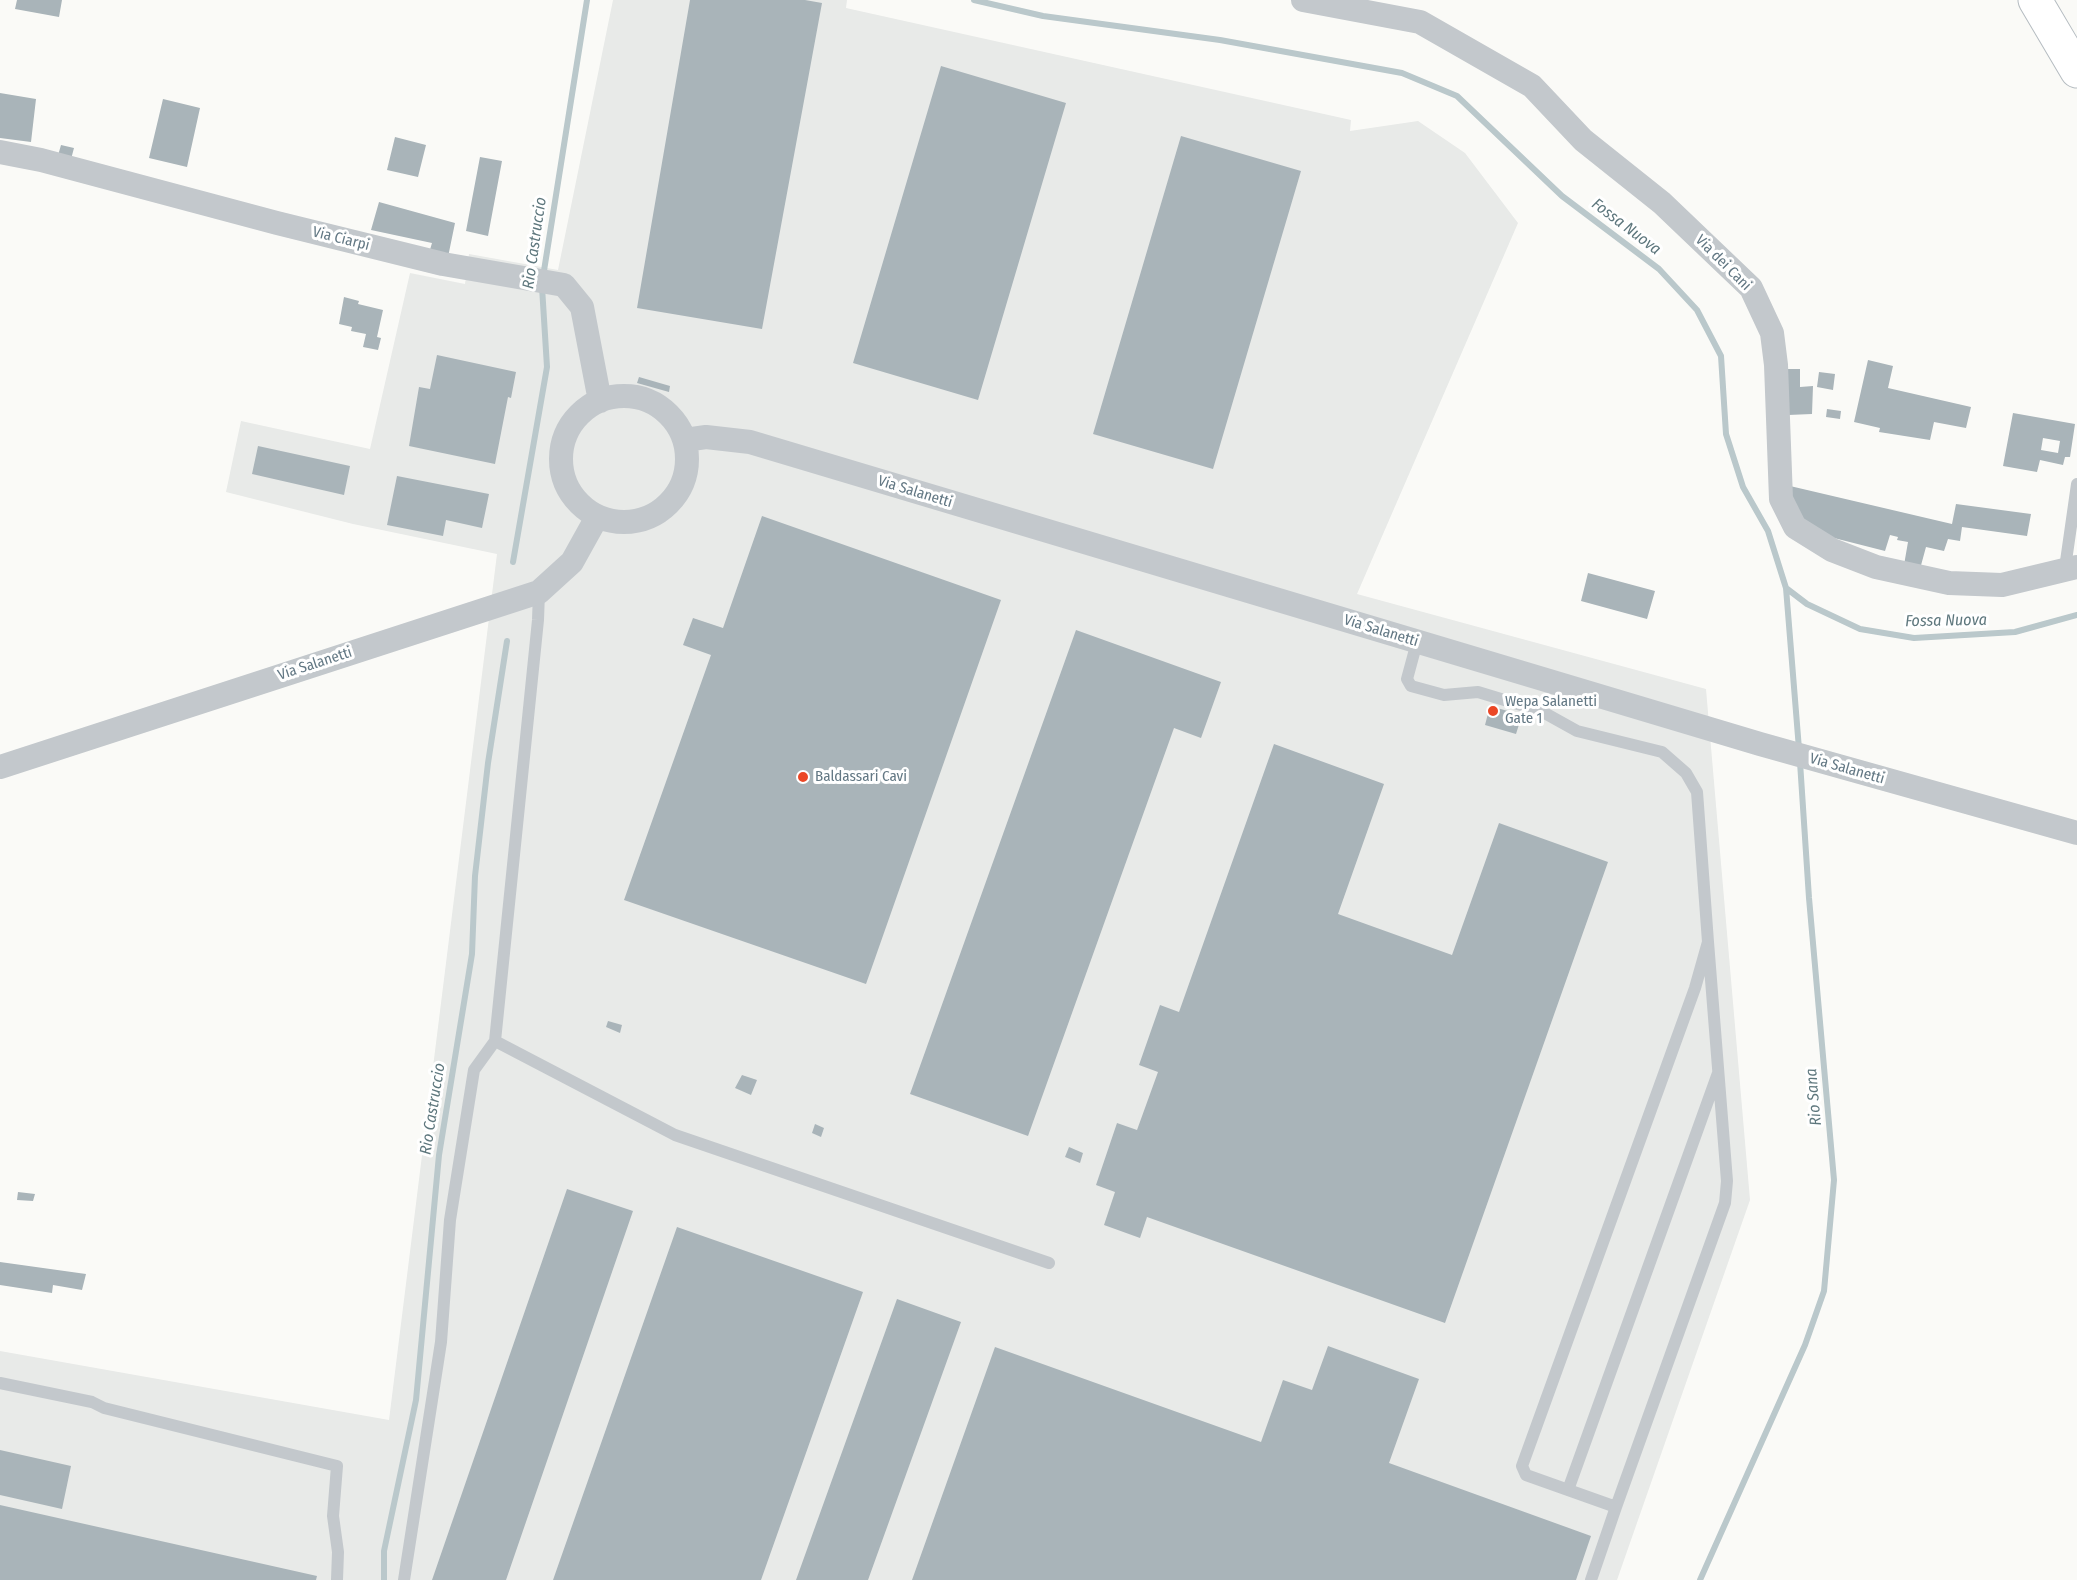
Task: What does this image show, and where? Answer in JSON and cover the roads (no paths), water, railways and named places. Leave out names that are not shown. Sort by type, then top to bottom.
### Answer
[{"type":"main road","points":[[2035,0],[2077,71]]},
{"type":"street","name":"Via dei Cani","points":[[1303,0],[1420,22],[1532,86],[1583,140],[1662,203],[1751,288],[1772,333],[1776,365],[1781,499],[1795,527],[1832,550],[1876,567],[1949,583],[2002,585],[2071,568]]},
{"type":"street","name":"Via Ciarpi","points":[[0,152],[61,165],[392,252],[564,285],[582,307],[600,401]]},
{"type":"street","points":[[620,396],[641,398],[660,407],[675,422],[685,440],[688,461],[684,481],[673,500],[658,513],[638,521],[617,522],[597,517],[580,505],[567,488],[561,468],[562,448],[569,428],[582,412],[600,401],[620,396]]},
{"type":"street","name":"Via Salanetti","points":[[685,440],[706,437],[750,442],[1833,766],[2077,833]]},
{"type":"street","name":"Via Salanetti","points":[[0,767],[539,592],[572,562],[597,517]]},
{"type":"lane","points":[[2071,568],[2077,484]]},
{"type":"lane","points":[[404,1580],[441,1342],[450,1220],[474,1070],[495,1041],[539,592]]},
{"type":"lane","points":[[1417,642],[1407,679],[1411,686],[1444,695],[1478,692],[1541,711],[1577,731],[1662,752],[1686,773],[1697,792],[1727,1181],[1725,1203],[1591,1580]]},
{"type":"lane","points":[[1616,1507],[1526,1475],[1522,1466],[1695,988],[1707,942]]},
{"type":"lane","points":[[495,1041],[675,1135],[1049,1263]]},
{"type":"lane","points":[[1568,1490],[1719,1070]]},
{"type":"lane","points":[[0,1383],[92,1402],[104,1408],[337,1466],[333,1516],[338,1552],[337,1580]]},
{"type":"waterway","name":"Rio Castruccio","points":[[543,277],[587,0]]},
{"type":"waterway","name":"Fossa Nuova","points":[[974,0],[1043,16],[1220,40],[1402,73],[1457,96],[1562,196],[1659,269],[1697,310],[1721,356],[1726,434],[1743,487],[1768,531],[1786,588],[1807,604],[1860,629],[1914,638],[2015,632],[2077,615]]},
{"type":"waterway","name":"Rio Castruccio","points":[[513,562],[547,367],[542,287]]},
{"type":"waterway","name":"Rio Sana","points":[[1786,588],[1799,749]]},
{"type":"waterway","name":"Rio Castruccio","points":[[384,1580],[384,1551],[416,1400],[439,1155],[472,954],[475,876],[488,763],[507,641]]},
{"type":"waterway","name":"Rio Sana","points":[[1700,1580],[1805,1345],[1824,1291],[1834,1180],[1809,898],[1800,762]]},
{"type":"place","name":"Wepa Salanetti Gate 1","points":[[1493,711]]},
{"type":"place","name":"Baldassari Cavi","points":[[803,777]]}]
